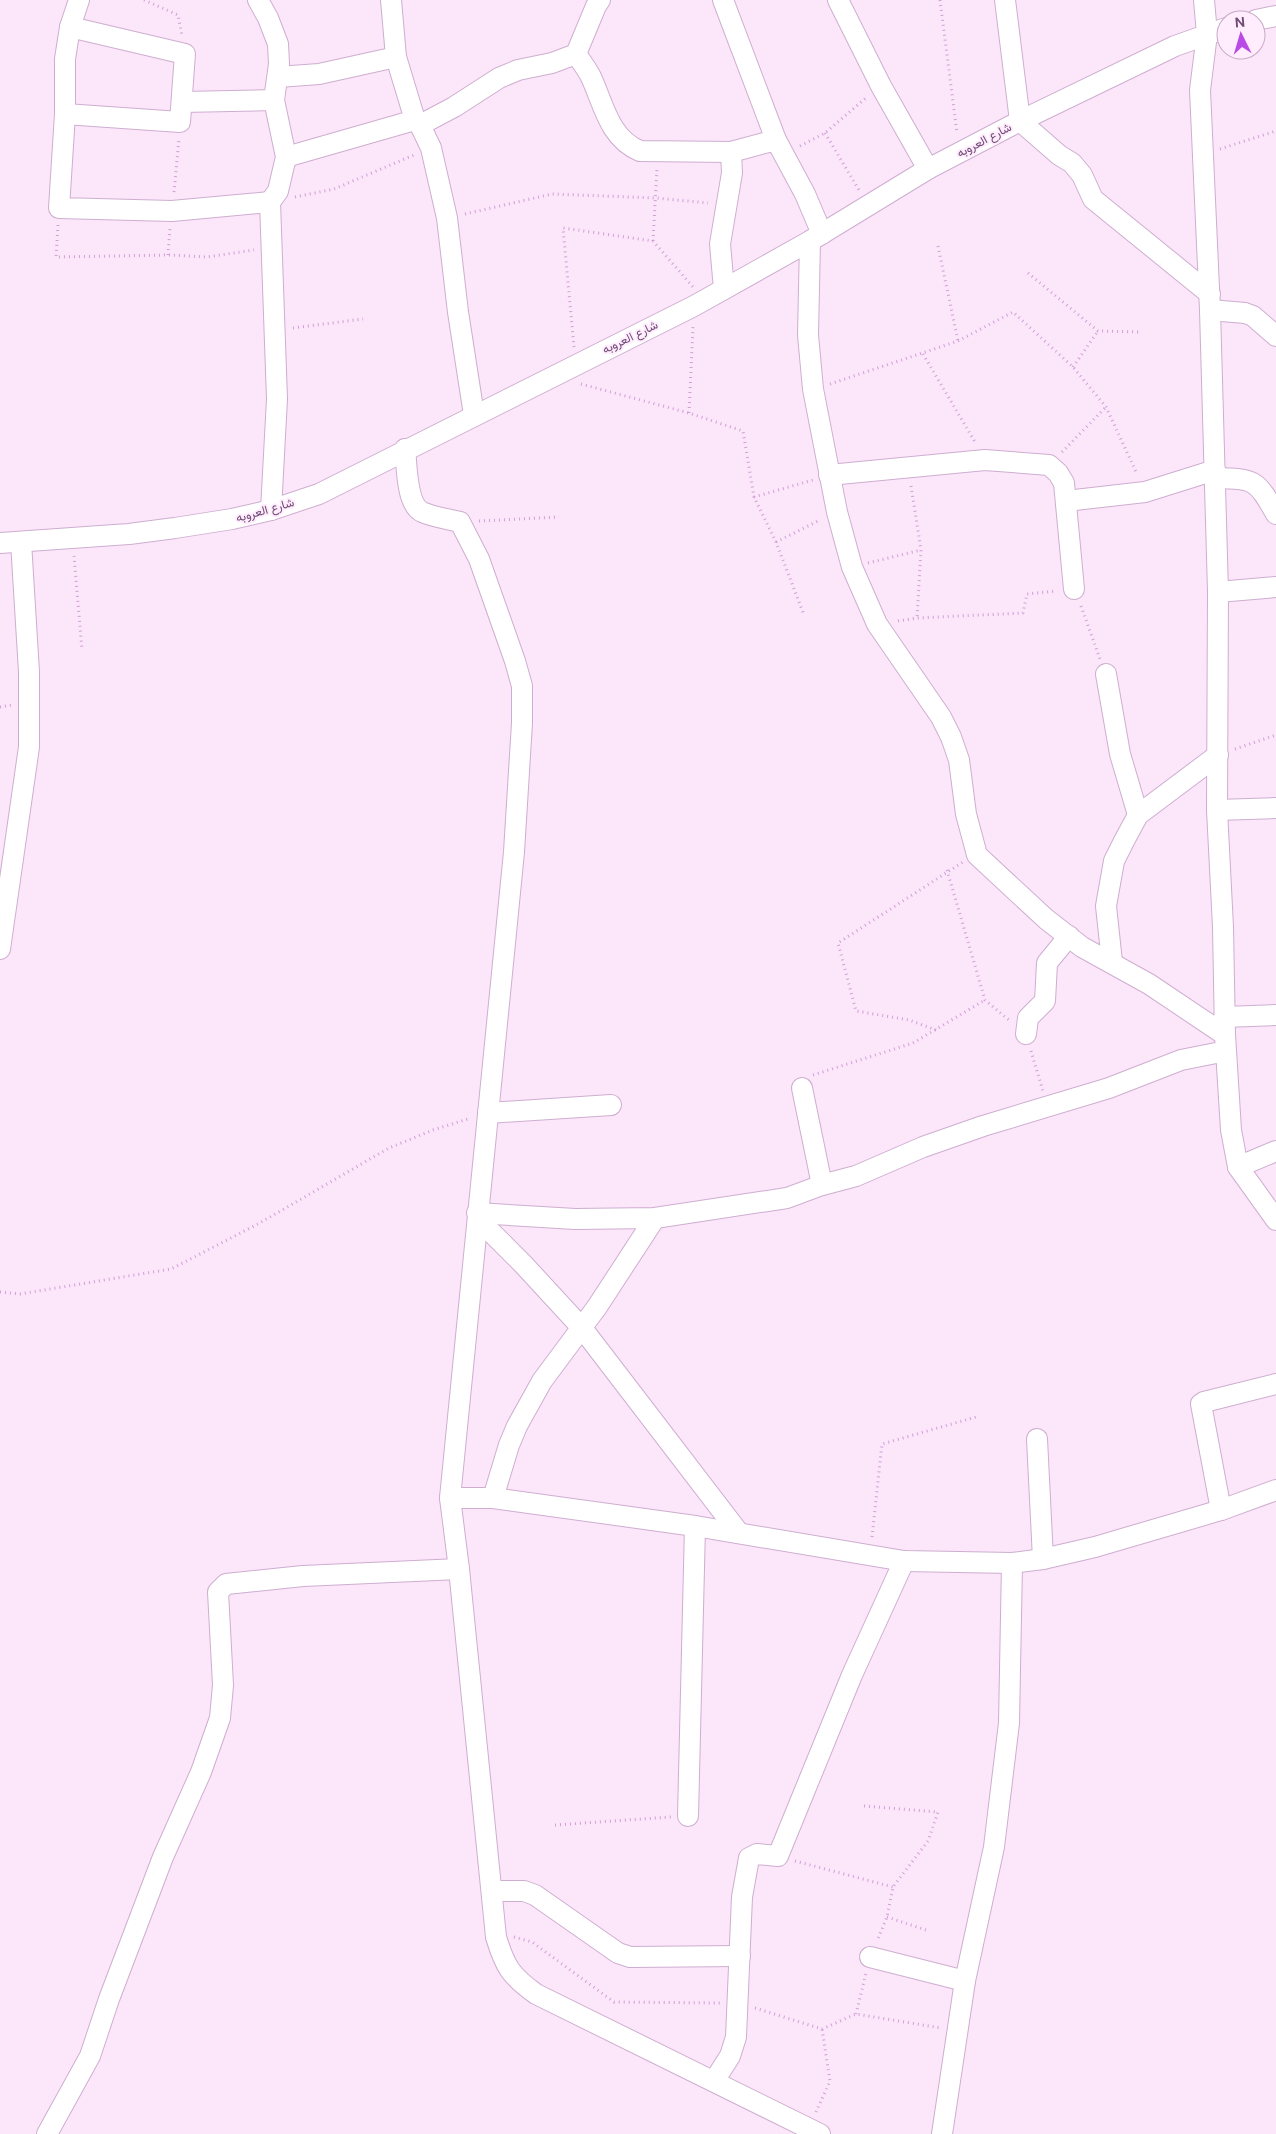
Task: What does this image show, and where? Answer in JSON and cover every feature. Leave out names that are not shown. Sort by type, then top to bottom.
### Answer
[{"type":"street","points":[[79,0],[70,27],[64,77],[65,114],[59,208],[172,211],[270,202]]},
{"type":"street","points":[[258,0],[268,18],[278,44],[278,77],[274,100],[286,157],[278,191],[270,202],[277,399],[271,510]]},
{"type":"street","points":[[391,0],[396,57],[418,122],[431,148],[447,218],[468,383],[474,415]]},
{"type":"street","points":[[723,0],[780,147],[805,194],[816,238],[808,335],[813,390],[837,512],[852,567],[877,624],[941,717],[951,737],[959,760],[966,814],[977,855],[1046,919],[1082,947],[1149,984],[1225,1034]]},
{"type":"street","points":[[838,0],[881,86],[928,169]]},
{"type":"street","points":[[1005,0],[1020,121],[1059,155],[1072,163],[1082,175],[1093,199],[1210,302],[1253,316],[1276,336]]},
{"type":"street","points":[[1204,0],[1207,34],[1200,90],[1210,302],[1215,474],[1218,592],[1217,810],[1223,928],[1225,1034],[1231,1130],[1238,1167],[1276,1220]]},
{"type":"street","points":[[286,157],[418,122],[454,107],[499,78],[518,70],[552,64],[576,54],[594,2]]},
{"type":"street","points":[[70,27],[185,54],[181,112]]},
{"type":"street","name":"شارع العروبه","points":[[0,543],[176,528],[232,520],[271,510],[319,494],[405,449],[699,303],[816,238],[928,169],[1020,121],[1175,46],[1216,31]]},
{"type":"street","points":[[576,54],[591,77],[604,110],[620,139],[631,147],[640,151],[731,152],[780,147]]},
{"type":"street","points":[[278,77],[326,73],[396,57]]},
{"type":"street","points":[[65,114],[181,112],[274,100]]},
{"type":"street","points":[[724,289],[720,244],[732,173],[731,152]]},
{"type":"street","points":[[405,449],[409,492],[415,505],[420,511],[460,522],[479,558],[522,686],[522,723],[514,852],[450,1498],[459,1569],[496,1937],[503,1959],[516,1979],[536,1994],[814,2131]]},
{"type":"street","points":[[829,475],[985,460],[1049,465],[1058,473],[1064,483],[1074,590]]},
{"type":"street","points":[[1066,501],[1145,492],[1215,474],[1253,482],[1261,488],[1276,514]]},
{"type":"street","points":[[0,948],[29,747],[29,672],[21,542]]},
{"type":"street","points":[[1218,592],[1276,587]]},
{"type":"street","points":[[1106,674],[1120,754],[1138,815]]},
{"type":"street","points":[[1112,962],[1106,906],[1114,861],[1138,815],[1218,755]]},
{"type":"street","points":[[1217,810],[1276,811]]},
{"type":"street","points":[[1026,1034],[1028,1018],[1045,1000],[1047,963],[1069,936]]},
{"type":"street","points":[[477,1216],[575,1219],[655,1218],[787,1198],[822,1185],[856,1176],[923,1147],[984,1126],[1109,1088],[1181,1060],[1225,1034],[1276,1015]]},
{"type":"street","points":[[802,1088],[822,1185]]},
{"type":"street","points":[[488,1113],[611,1105]]},
{"type":"street","points":[[1238,1167],[1276,1151]]},
{"type":"street","points":[[477,1216],[582,1328],[739,1533]]},
{"type":"street","points":[[493,1498],[500,1470],[517,1426],[542,1381],[582,1328],[655,1218]]},
{"type":"street","points":[[1221,1510],[1201,1404],[1276,1384]]},
{"type":"street","points":[[1037,1439],[1043,1559]]},
{"type":"street","points":[[450,1498],[493,1498],[695,1526],[904,1561],[1012,1562],[1043,1559],[1094,1547],[1221,1510],[1276,1490]]},
{"type":"street","points":[[688,1816],[695,1526]]},
{"type":"street","points":[[714,2081],[730,2056],[736,2037],[742,1897],[749,1858],[757,1854],[778,1856],[852,1675],[904,1561]]},
{"type":"street","points":[[942,2134],[965,1981],[994,1847],[1009,1723],[1012,1562]]},
{"type":"street","points":[[48,2134],[90,2056],[109,1999],[163,1857],[201,1772],[220,1718],[223,1685],[219,1589],[226,1584],[303,1576],[459,1569]]},
{"type":"street","points":[[492,1891],[524,1891],[535,1895],[618,1953],[630,1956],[740,1956]]},
{"type":"street","points":[[870,1957],[965,1981]]},
{"type":"path","points":[[144,0],[178,15]]},
{"type":"path","points":[[940,0],[959,153]]},
{"type":"path","points":[[780,147],[824,133],[881,86]]},
{"type":"path","points":[[168,255],[181,112]]},
{"type":"path","points":[[1202,154],[1276,131]]},
{"type":"path","points":[[824,133],[869,206]]},
{"type":"path","points":[[270,202],[334,189],[431,148]]},
{"type":"path","points":[[657,150],[653,241],[699,303],[689,413]]},
{"type":"path","points":[[447,218],[552,194],[656,198],[726,204]]},
{"type":"path","points":[[59,208],[56,258],[168,255],[208,257],[272,247]]},
{"type":"path","points":[[575,365],[563,228],[653,241]]},
{"type":"path","points":[[938,246],[958,341]]},
{"type":"path","points":[[1028,273],[1098,331],[1142,332]]},
{"type":"path","points":[[813,390],[958,341],[1013,312],[1073,367],[1106,407],[1145,492]]},
{"type":"path","points":[[275,330],[363,319]]},
{"type":"path","points":[[1073,367],[1098,331]]},
{"type":"path","points":[[923,354],[985,460]]},
{"type":"path","points":[[552,376],[689,413],[743,431],[754,497],[776,542],[804,615]]},
{"type":"path","points":[[1049,465],[1106,407]]},
{"type":"path","points":[[908,468],[921,550],[917,618]]},
{"type":"path","points":[[754,497],[829,475]]},
{"type":"path","points":[[776,542],[837,512]]},
{"type":"path","points":[[460,522],[559,517]]},
{"type":"path","points":[[72,538],[82,650]]},
{"type":"path","points":[[852,567],[921,550]]},
{"type":"path","points":[[877,624],[917,618],[1023,612],[1027,594],[1074,590],[1106,674]]},
{"type":"path","points":[[1218,755],[1276,734]]},
{"type":"path","points":[[936,1030],[909,1020],[856,1011],[838,943],[947,870],[977,855]]},
{"type":"path","points":[[802,1088],[812,1075],[913,1043],[986,1000],[947,870]]},
{"type":"path","points":[[0,1292],[20,1294],[171,1269],[258,1224],[389,1148],[433,1130],[488,1113]]},
{"type":"path","points":[[870,1555],[882,1444],[976,1418]]},
{"type":"path","points":[[856,2014],[870,1957],[887,1917],[893,1887],[928,1841],[938,1812],[864,1806]]},
{"type":"path","points":[[555,1825],[688,1816]]},
{"type":"path","points":[[778,1856],[893,1887]]},
{"type":"path","points":[[887,1917],[926,1930]]},
{"type":"path","points":[[496,1937],[515,1937],[532,1942],[614,2002],[738,2003],[822,2029],[856,2014],[958,2030]]},
{"type":"path","points":[[814,2131],[830,2081],[822,2029]]}]
